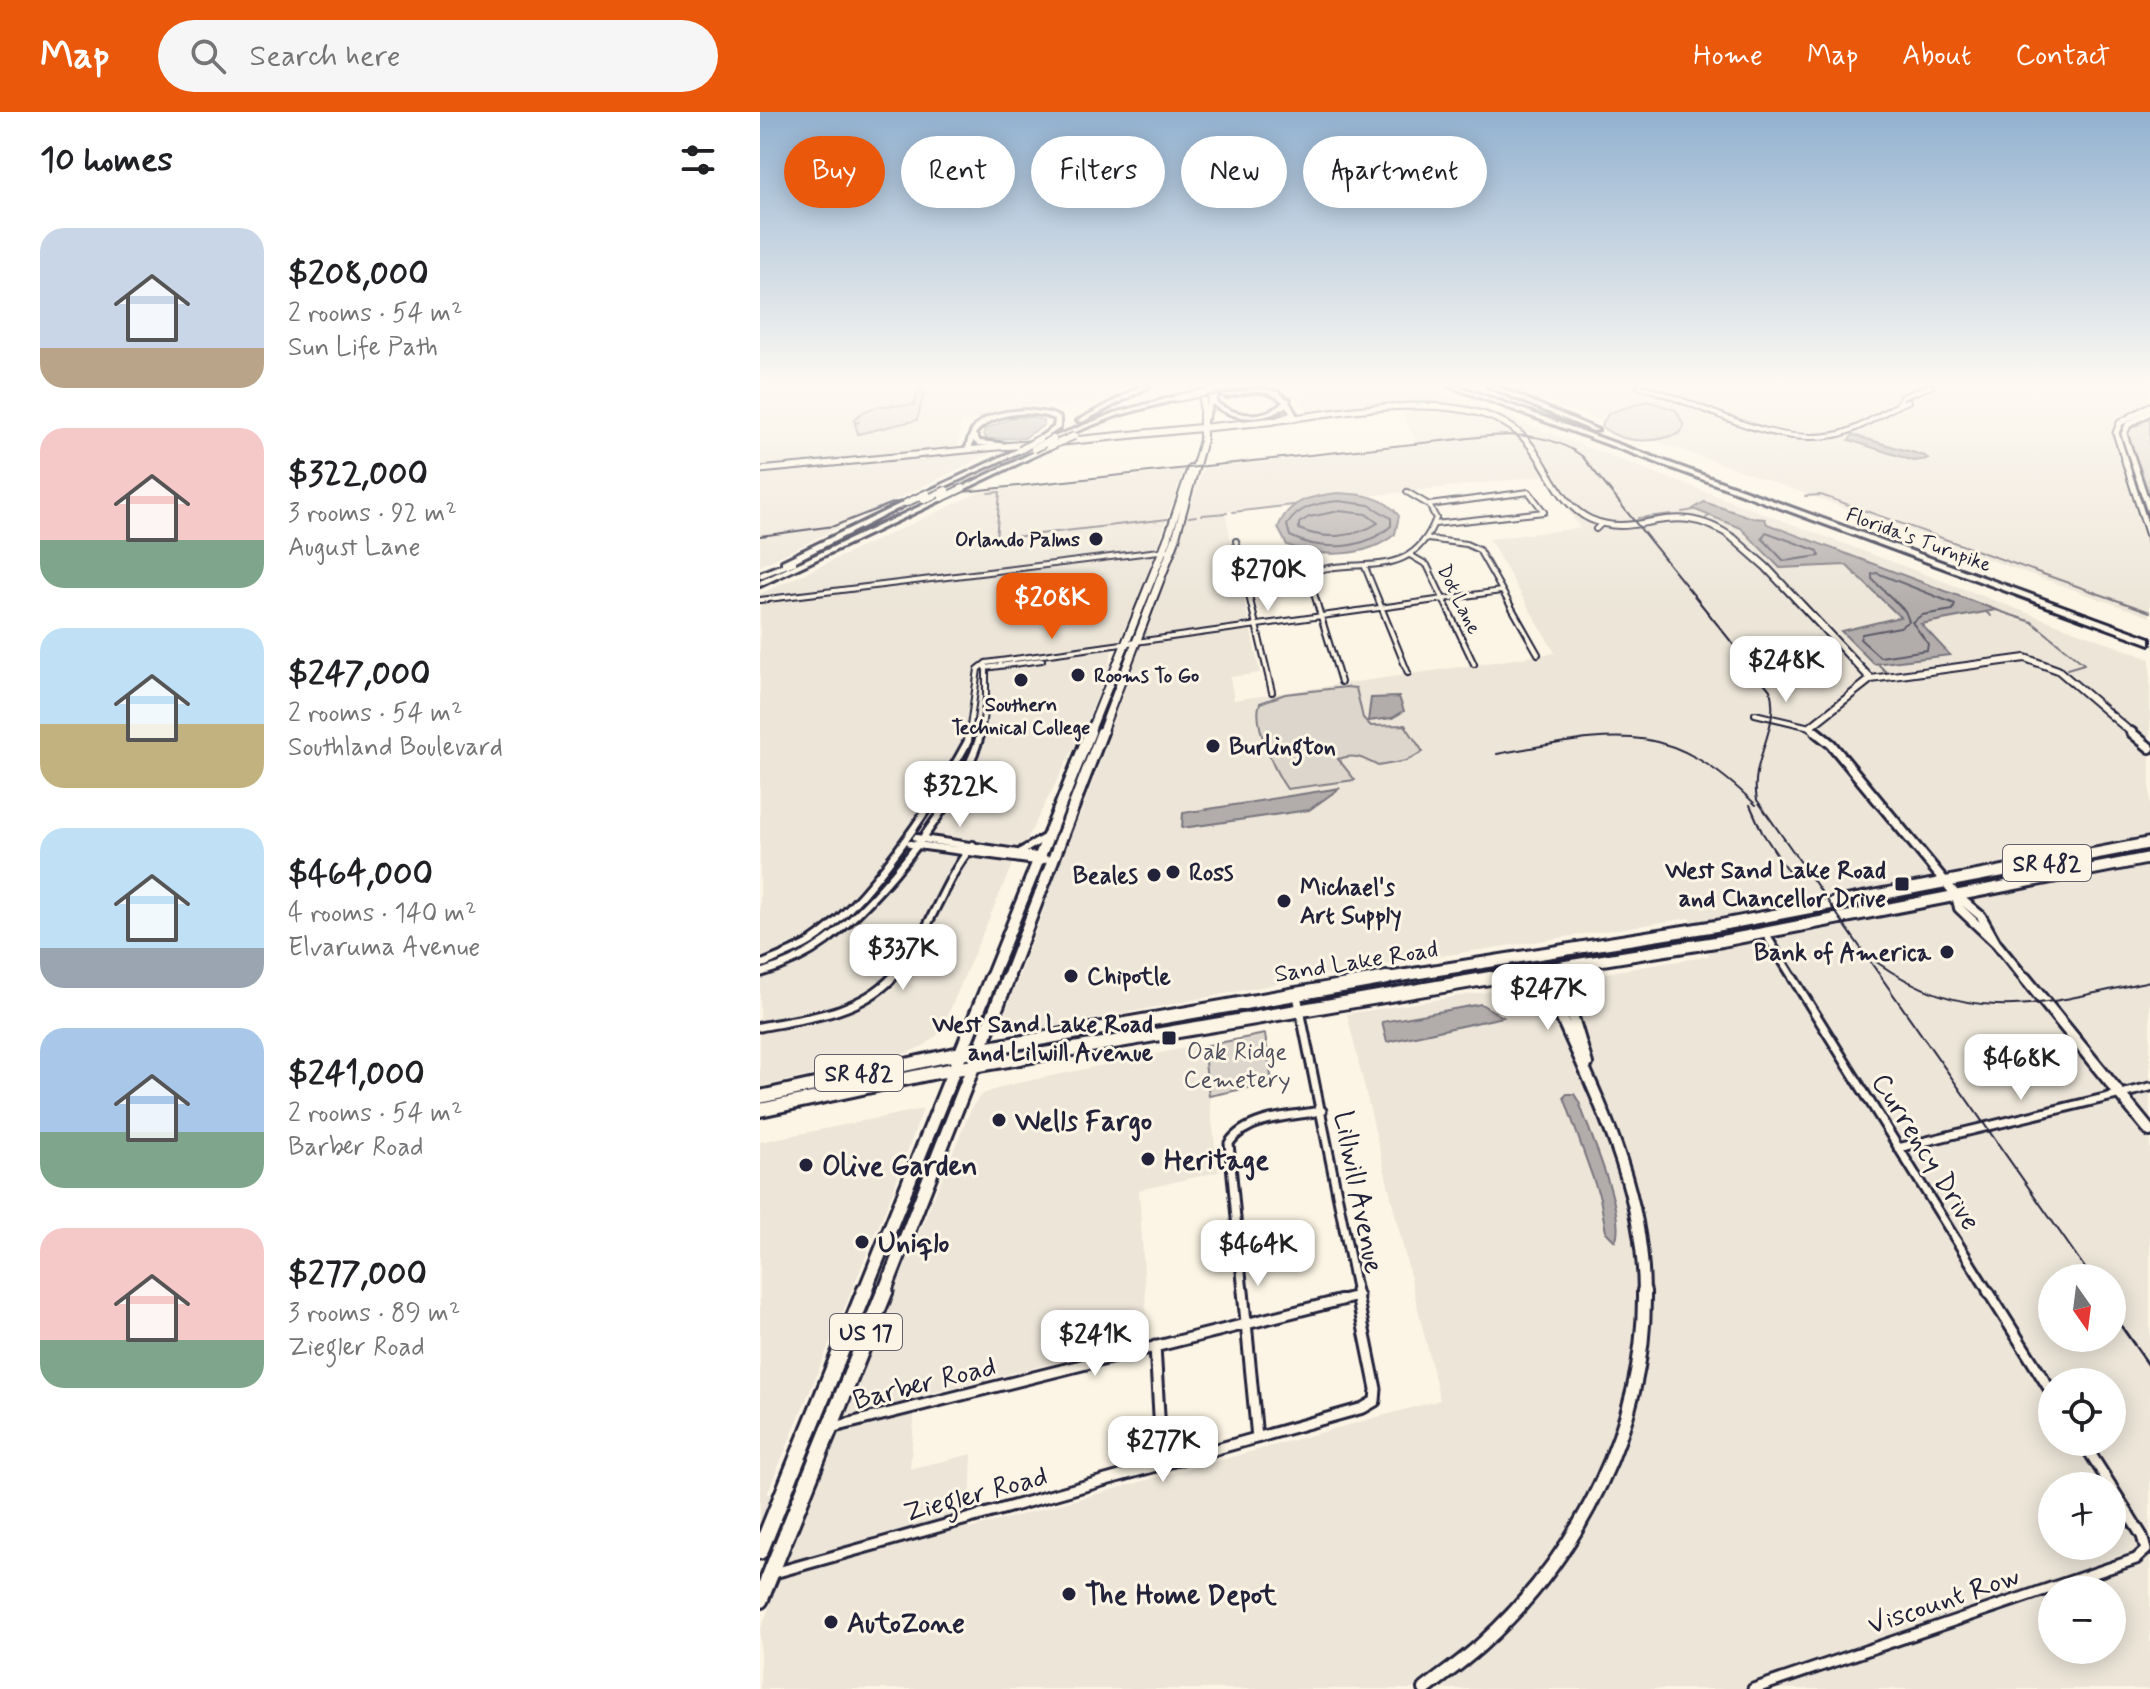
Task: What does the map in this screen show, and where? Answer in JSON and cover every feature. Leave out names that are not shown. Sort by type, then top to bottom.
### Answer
[{"type":"highway","points":[[760,576],[1001,460]]},
{"type":"highway","points":[[760,584],[1013,460]]},
{"type":"highway","points":[[781,567],[906,503],[963,488],[1023,460]]},
{"type":"highway","name":"Florida's Turnpike","points":[[1653,460],[2150,641]]},
{"type":"highway","name":"Florida's Turnpike","points":[[1672,460],[2150,634]]},
{"type":"main road","points":[[760,470],[869,460]]},
{"type":"main road","name":"US 17","points":[[760,1551],[1037,858],[1166,550],[1190,484],[1194,460]]},
{"type":"main road","name":"US 17","points":[[760,1600],[974,1066],[1127,644]]},
{"type":"main road","name":"Sand Lake Road","points":[[760,1097],[960,1053],[1296,993],[1755,918],[2150,843]]},
{"type":"main road","name":"Sand Lake Road","points":[[760,1110],[953,1069],[1301,1008],[1722,941],[2150,858]]},
{"type":"main road","points":[[1765,933],[1767,923],[1798,910]]},
{"type":"main road","points":[[1722,941],[1748,931],[1755,918]]},
{"type":"main road","points":[[1541,970],[1558,955],[1587,947]]},
{"type":"main road","points":[[1506,975],[1535,963],[1541,954]]},
{"type":"main road","points":[[1134,1038],[1153,1027],[1226,1006]]},
{"type":"main road","points":[[818,1407],[817,1419],[827,1429]]},
{"type":"main road","points":[[809,1431],[816,1443],[816,1456]]},
{"type":"street","points":[[1540,460],[1580,512],[1602,523],[1688,517],[1728,531],[1871,679]]},
{"type":"street","points":[[2125,460],[2150,539]]},
{"type":"street","points":[[2133,460],[2150,512]]},
{"type":"street","points":[[1341,682],[1308,574],[1317,570],[1365,567],[1410,555],[1428,539],[1435,524],[1435,513],[1429,505],[1407,492]]},
{"type":"street","points":[[1429,505],[1529,492],[1543,513],[1435,524]]},
{"type":"street","points":[[1596,529],[1602,523]]},
{"type":"street","points":[[1428,539],[1474,547],[1538,654]]},
{"type":"street","points":[[1236,541],[1272,692]]},
{"type":"street","points":[[760,600],[1166,550]]},
{"type":"street","name":"Dot Lane","points":[[1410,555],[1427,565],[1474,664]]},
{"type":"street","points":[[1365,567],[1408,673]]},
{"type":"street","points":[[760,965],[787,955],[829,928],[908,837],[949,783],[963,755],[971,728],[978,669],[986,665],[1256,624],[1501,591]]},
{"type":"street","points":[[1810,727],[1871,679],[2012,658],[2038,660],[2058,670],[2150,748]]},
{"type":"street","points":[[760,973],[788,962],[834,935],[915,841],[954,790],[972,761],[982,728],[986,665]]},
{"type":"street","points":[[1755,714],[1810,727],[1833,746],[1956,895],[1959,908],[1996,943],[2150,1131]]},
{"type":"street","points":[[908,837],[967,852],[1051,859]]},
{"type":"street","points":[[1015,851],[1032,848],[1046,837]]},
{"type":"street","points":[[902,843],[973,845],[1015,851],[1037,858]]},
{"type":"street","points":[[760,1027],[850,1007],[895,979],[914,952],[952,873],[973,845]]},
{"type":"street","name":"Currency Drive","points":[[1765,933],[2038,1371]]},
{"type":"street","points":[[1567,966],[1562,971],[1561,982],[1579,1030],[1590,1077]]},
{"type":"street","points":[[1425,1689],[1458,1667],[1499,1628],[1553,1567],[1586,1516],[1608,1472],[1629,1412],[1643,1348],[1646,1267],[1629,1176],[1590,1077],[1567,1033],[1541,970]]},
{"type":"street","name":"Lillwill Avenue","points":[[1296,993],[1358,1296],[1376,1389],[1375,1401]]},
{"type":"street","points":[[1898,1148],[2150,1087]]},
{"type":"street","points":[[1257,1438],[1227,1154],[1232,1135],[1247,1127],[1322,1111]]},
{"type":"street","name":"Barber Road","points":[[827,1429],[1358,1296]]},
{"type":"street","points":[[1155,1346],[1162,1467]]},
{"type":"street","name":"Ziegler Road","points":[[770,1574],[1162,1467],[1363,1408],[1375,1401]]},
{"type":"street","name":"Viscount Row","points":[[1753,1689],[2136,1559],[2146,1550],[2142,1536],[2126,1511]]},
{"type":"shaded area","points":[[760,460],[977,460],[760,566]]},
{"type":"shaded area","points":[[1282,460],[1620,460],[2150,659],[2150,1689],[760,1689],[760,1631],[871,1346],[972,1107],[981,1095],[1005,1086],[1203,1044],[1218,1172],[1139,1190],[1148,1339],[916,1397],[910,1469],[972,1454],[969,1529],[1440,1400],[1347,1014],[1710,956],[1689,918],[1343,971],[1030,1031],[1015,1030],[1006,1023],[1006,1011],[1052,887],[1046,887],[1073,819],[1079,818],[1109,738],[1103,738],[1176,552],[1203,468]],"holes":[[[1545,476],[1580,528],[1489,539],[1555,653],[1234,700],[1230,677],[1260,673],[1225,512]]]},
{"type":"shaded area","points":[[1709,460],[2150,460],[2150,617]]},
{"type":"shaded area","points":[[1184,470],[1148,574],[1120,640],[1113,643],[1108,670],[1086,724],[1025,843],[1020,846],[940,1033],[925,1045],[907,1053],[760,1087],[760,594],[980,492]]},
{"type":"shaded area","points":[[923,1109],[890,1198],[767,1494],[772,1495],[760,1525],[760,1142]]},
{"type":"green space","points":[[2137,460],[2150,460],[2150,496]]},
{"type":"green space","points":[[1356,688],[1363,718],[1371,726],[1405,725],[1423,752],[1406,761],[1378,766],[1358,757],[1344,757],[1338,759],[1355,780],[1287,789],[1262,735],[1258,712],[1260,703],[1285,694]]},
{"type":"green space","name":"Oak Ridge Cemetery","points":[[1265,1034],[1272,1083],[1209,1096],[1203,1046]]},
{"type":"water","points":[[1338,493],[1364,495],[1387,504],[1399,516],[1395,534],[1371,548],[1343,553],[1314,552],[1287,545],[1278,528],[1288,511],[1310,498]]},
{"type":"water","points":[[1704,502],[1765,519],[1767,524],[1996,610],[1921,624],[1950,655],[1874,664],[1841,631],[1900,617],[1846,565],[1780,568],[1741,528],[1693,509]]},
{"type":"water","points":[[1399,697],[1404,711],[1392,718],[1368,721],[1371,698]]},
{"type":"water","points":[[1340,788],[1309,810],[1182,828],[1183,813]]},
{"type":"water","points":[[1481,1004],[1503,1017],[1387,1042],[1382,1022]]},
{"type":"water","points":[[1574,1094],[1579,1102],[1612,1194],[1618,1230],[1615,1241],[1606,1232],[1600,1198],[1564,1097]]},
{"type":"waterway","points":[[988,493],[1000,492],[996,539],[1168,519]]},
{"type":"waterway","points":[[1805,496],[1821,495],[2150,612]]},
{"type":"waterway","points":[[1233,512],[1293,505]]},
{"type":"waterway","points":[[1682,512],[1694,510]]},
{"type":"waterway","points":[[1202,515],[1227,513]]},
{"type":"waterway","points":[[1638,518],[1671,514]]},
{"type":"waterway","points":[[1706,518],[1711,515]]},
{"type":"waterway","points":[[1189,517],[1196,516]]},
{"type":"waterway","points":[[1996,610],[2032,622],[2084,664],[2067,669]]},
{"type":"waterway","points":[[1987,613],[1991,616]]},
{"type":"waterway","points":[[1879,665],[1888,674]]},
{"type":"railway","points":[[760,536],[834,526],[893,503],[934,495],[1266,460]]},
{"type":"railway","points":[[1585,460],[1770,690],[1771,718],[1757,771],[1757,800],[2082,1264]]},
{"type":"railway","points":[[1497,754],[1574,741],[1636,738],[1665,744],[1693,756],[1724,776],[1756,805]]},
{"type":"railway","points":[[1750,805],[1762,832],[1791,876]]},
{"type":"railway","points":[[1875,961],[1910,982],[1943,996],[1976,1003],[2041,1003],[2150,981]]},
{"type":"railway","points":[[2126,1333],[2150,1367]]},
{"type":"place","name":"Orlando Palms","points":[[1096,539]]},
{"type":"place","name":"Rooms To Go","points":[[1078,675]]},
{"type":"place","name":"Southern Technical College","points":[[1021,680]]},
{"type":"place","name":"Burlington","points":[[1213,746]]},
{"type":"place","name":"Ross","points":[[1173,872]]},
{"type":"place","name":"Beales","points":[[1154,875]]},
{"type":"place","name":"West Sand Lake Road and Chancellor Drive","points":[[1902,884]]},
{"type":"place","name":"Michael's Art Supply","points":[[1284,901]]},
{"type":"place","name":"Bank of America","points":[[1947,952]]},
{"type":"place","name":"Chipotle","points":[[1071,976]]},
{"type":"place","name":"West Sand Lake Road and Lilwill Avenue","points":[[1169,1038]]},
{"type":"place","name":"Wells Fargo","points":[[999,1120]]},
{"type":"place","name":"Heritage","points":[[1148,1159]]},
{"type":"place","name":"Olive Garden","points":[[806,1165]]},
{"type":"place","name":"Uniqlo","points":[[862,1242]]},
{"type":"place","name":"The Home Depot","points":[[1069,1594]]},
{"type":"place","name":"AutoZone","points":[[831,1622]]}]
